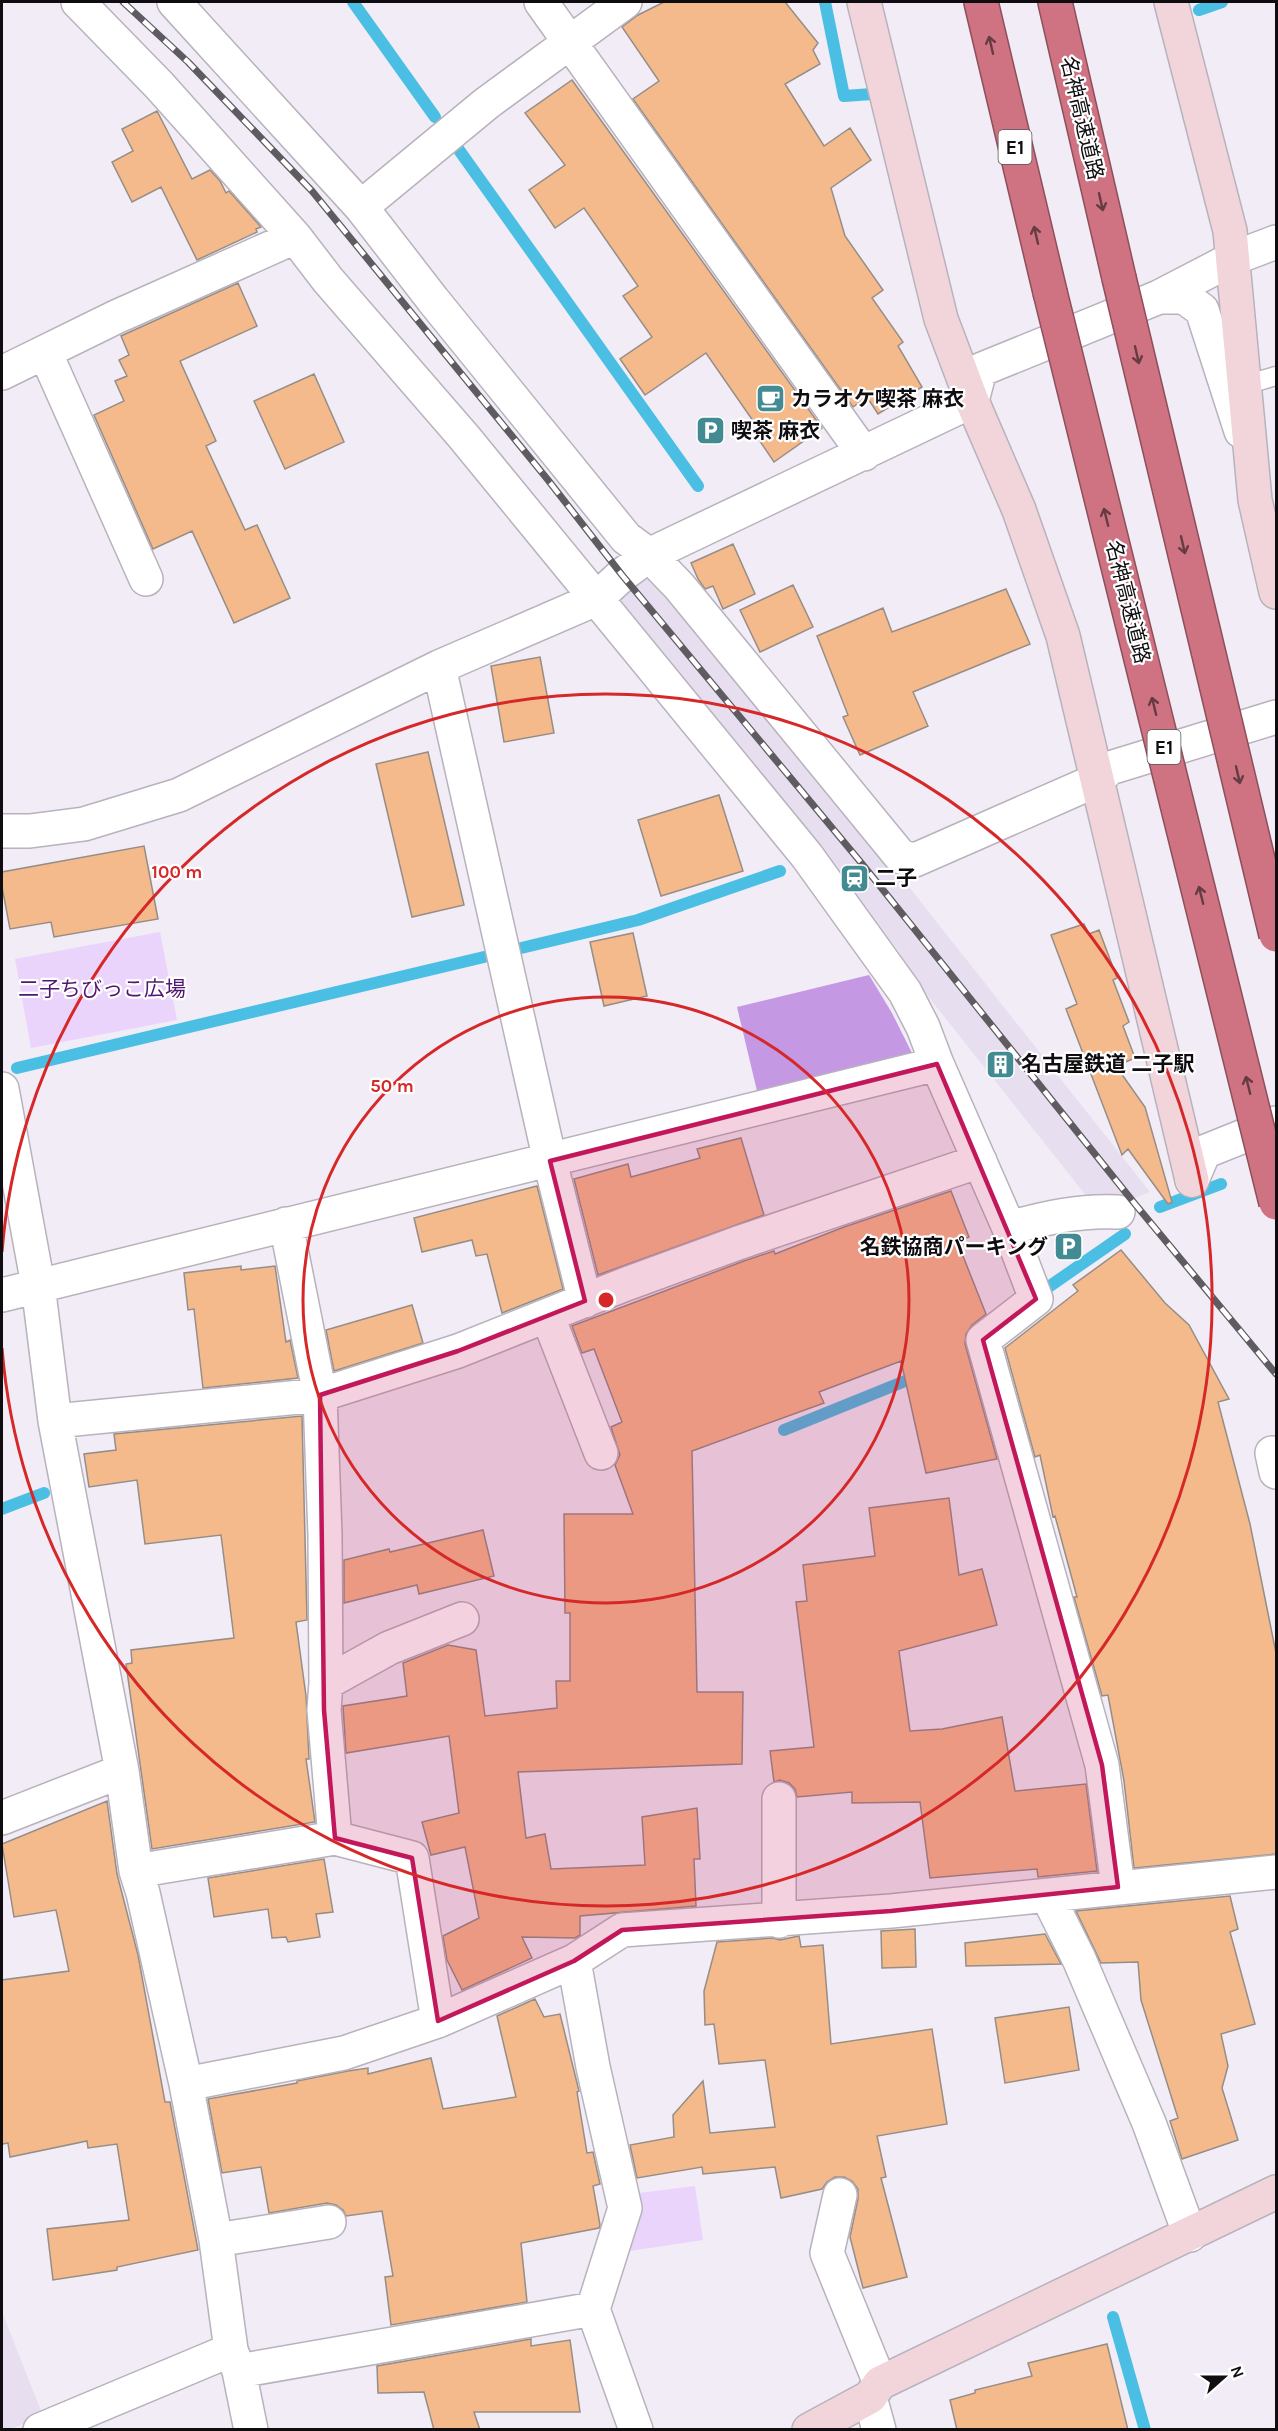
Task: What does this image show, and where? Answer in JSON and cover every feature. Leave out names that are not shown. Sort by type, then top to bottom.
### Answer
[{"type":"highway","name":"名神高速道路","points":[[981,2],[1050,292],[1276,1203]]},
{"type":"highway","name":"名神高速道路","points":[[1055,2],[1276,935]]},
{"type":"street","points":[[78,2],[159,85],[295,237],[328,280],[464,437],[834,891],[905,992],[923,1027],[1009,1228],[1036,1299],[983,1340],[1102,1765],[1118,1887]]},
{"type":"street","points":[[174,2],[361,207],[433,300],[626,538],[649,555],[679,586],[901,857],[915,860],[1097,780],[1110,768],[1276,717]]},
{"type":"street","points":[[541,2],[864,454]]},
{"type":"street","points":[[361,207],[487,103],[625,2]]},
{"type":"street","points":[[864,2],[941,319],[972,401],[1018,510],[1063,636],[1192,1180],[1204,1152],[1276,1123]]},
{"type":"street","points":[[1171,2],[1230,231],[1255,500],[1276,592]]},
{"type":"street","points":[[2,373],[116,317],[295,237]]},
{"type":"street","points":[[2,831],[30,831],[84,824],[179,795],[439,667],[596,598],[649,555],[972,401],[980,370],[1159,297],[1234,258],[1276,243]]},
{"type":"street","points":[[1159,297],[1184,297],[1202,310],[1252,470]]},
{"type":"street","points":[[45,352],[146,579]]},
{"type":"street","points":[[439,667],[550,1161],[585,1301]]},
{"type":"street","points":[[2,1295],[937,1064]]},
{"type":"street","points":[[2,1089],[38,1286],[55,1421],[122,1771],[136,1871],[186,2084],[216,2240],[235,2360],[251,2430]]},
{"type":"street","points":[[55,1421],[320,1395],[447,1355],[738,1243],[980,1161]]},
{"type":"street","points":[[1009,1228],[1090,1210],[1118,1212]]},
{"type":"street","points":[[286,1224],[320,1395],[326,1683],[324,1710],[335,1838]]},
{"type":"street","points":[[548,1317],[601,1453]]},
{"type":"street","points":[[326,1683],[389,1648],[462,1619]]},
{"type":"street","points":[[2,1818],[122,1771]]},
{"type":"street","points":[[779,1799],[779,1921]]},
{"type":"street","points":[[136,1871],[335,1838],[411,1858],[438,2021]]},
{"type":"street","points":[[186,2084],[344,2053],[438,2021],[574,1961],[622,1930],[779,1921],[1048,1897],[1118,1887],[1276,1872]]},
{"type":"street","points":[[1048,1897],[1079,1959],[1141,2104],[1190,2235]]},
{"type":"street","points":[[574,1961],[593,2067],[625,2208],[593,2309],[636,2430]]},
{"type":"street","points":[[809,2430],[875,2390],[1276,2193]]},
{"type":"street","points":[[840,2194],[827,2253],[875,2390],[879,2430]]},
{"type":"street","points":[[216,2240],[329,2222]]},
{"type":"street","points":[[40,2430],[235,2360],[593,2309]]},
{"type":"lane","points":[[1245,386],[1276,376]]},
{"type":"highlighted area","points":[[937,1064],[1036,1299],[983,1340],[1102,1765],[1118,1887],[891,1911],[622,1930],[574,1961],[438,2021],[412,1858],[335,1838],[324,1710],[320,1395],[458,1351],[585,1301],[550,1161]]},
{"type":"shaded area","points":[[644,574],[655,576],[890,863],[1150,1192],[1114,1206],[1092,1203],[927,995],[897,949],[850,889],[613,600]]},
{"type":"shaded area","points":[[869,975],[912,1053],[757,1091],[737,1007]]},
{"type":"shaded area","points":[[2,2312],[43,2416],[11,2429],[2,2429]]},
{"type":"green space","name":"二子ちびっこ広場","points":[[160,932],[177,1020],[31,1048],[15,959]]},
{"type":"green space","points":[[695,2186],[703,2240],[623,2252],[641,2218],[639,2193]]},
{"type":"building","points":[[664,2],[785,2],[818,43],[813,50],[820,64],[785,84],[824,146],[850,128],[871,160],[831,188],[845,236],[883,290],[872,298],[903,342],[898,346],[922,387],[878,414],[867,397],[853,407],[633,99],[659,81],[622,27],[638,15]]},
{"type":"building","points":[[572,80],[822,428],[774,462],[753,431],[758,428],[706,353],[645,395],[620,359],[652,337],[623,296],[638,286],[584,208],[555,228],[529,190],[565,165],[525,113]]},
{"type":"building","points":[[157,111],[192,179],[210,170],[220,181],[226,193],[229,191],[261,227],[256,229],[257,232],[197,260],[161,187],[132,202],[112,162],[133,151],[122,129]]},
{"type":"building","points":[[238,283],[257,326],[180,361],[216,441],[206,446],[245,530],[257,525],[290,598],[234,623],[192,531],[153,549],[94,415],[124,401],[115,381],[127,376],[119,360],[129,355],[121,336]]},
{"type":"building","points":[[314,374],[344,442],[285,469],[254,401]]},
{"type":"building","points":[[733,544],[755,594],[723,609],[713,586],[705,589],[691,563]]},
{"type":"building","points":[[793,585],[813,627],[760,652],[740,610]]},
{"type":"building","points":[[1006,589],[1030,644],[913,692],[928,726],[860,755],[843,717],[848,715],[817,636],[883,608],[892,632]]},
{"type":"building","points":[[540,657],[554,733],[504,742],[491,666]]},
{"type":"building","points":[[428,752],[464,905],[412,917],[376,764]]},
{"type":"building","points":[[719,795],[743,871],[661,896],[638,820]]},
{"type":"building","points":[[144,846],[158,919],[54,937],[51,922],[10,929],[2,887],[2,872]]},
{"type":"building","points":[[1084,924],[1089,934],[1099,930],[1117,978],[1113,980],[1129,1022],[1123,1026],[1135,1058],[1116,1066],[1145,1107],[1172,1202],[1168,1204],[1128,1149],[1122,1155],[1066,1009],[1077,1004],[1051,935]]},
{"type":"building","points":[[633,933],[647,996],[604,1006],[590,942]]},
{"type":"building","points":[[741,1138],[764,1215],[598,1275],[574,1179],[628,1164],[631,1177],[700,1158],[697,1149]]},
{"type":"building","points":[[537,1186],[563,1289],[502,1313],[487,1254],[476,1256],[472,1240],[422,1252],[414,1218]]},
{"type":"building","points":[[951,1191],[969,1237],[957,1241],[986,1314],[972,1325],[966,1334],[965,1344],[997,1459],[926,1473],[901,1361],[819,1392],[824,1403],[692,1451],[697,1692],[743,1692],[742,1764],[518,1772],[526,1838],[545,1834],[551,1869],[645,1865],[642,1817],[697,1808],[700,1859],[694,1859],[696,1906],[580,1916],[580,1935],[575,1938],[522,1937],[532,1958],[462,1990],[447,1960],[443,1936],[479,1918],[465,1847],[431,1855],[422,1822],[459,1813],[449,1736],[346,1753],[343,1706],[407,1696],[403,1663],[448,1645],[476,1650],[485,1716],[557,1708],[556,1681],[570,1681],[570,1613],[565,1613],[564,1514],[633,1514],[615,1465],[620,1455],[611,1427],[622,1422],[594,1349],[582,1353],[572,1326],[744,1261],[774,1251],[775,1254],[844,1227]]},
{"type":"building","points":[[1121,1250],[1165,1303],[1189,1325],[1229,1399],[1218,1402],[1250,1524],[1276,1653],[1276,1854],[1134,1868],[1124,1781],[1108,1695],[1102,1696],[1074,1597],[1077,1597],[1055,1516],[1053,1517],[1040,1455],[1035,1457],[1005,1348],[1078,1291],[1073,1285]]},
{"type":"building","points":[[241,1266],[241,1270],[275,1266],[286,1342],[290,1340],[298,1378],[203,1388],[194,1309],[188,1310],[184,1273]]},
{"type":"building","points":[[412,1305],[423,1343],[334,1371],[326,1330]]},
{"type":"building","points":[[302,1416],[307,1620],[296,1622],[306,1696],[309,1759],[306,1759],[315,1822],[152,1849],[126,1664],[132,1663],[131,1650],[234,1638],[221,1535],[145,1544],[137,1480],[89,1487],[84,1454],[116,1450],[114,1434]]},
{"type":"building","points":[[949,1498],[959,1575],[982,1569],[997,1625],[899,1651],[910,1731],[942,1729],[1002,1717],[1015,1791],[1086,1784],[1097,1871],[1038,1877],[1037,1869],[930,1878],[920,1802],[852,1803],[852,1792],[797,1797],[795,1789],[789,1783],[780,1780],[774,1782],[770,1751],[814,1747],[796,1602],[807,1601],[803,1565],[875,1556],[869,1508]]},
{"type":"building","points":[[483,1530],[494,1576],[419,1594],[417,1585],[344,1603],[344,1560],[389,1549],[390,1552]]},
{"type":"building","points":[[107,1801],[117,1874],[138,1955],[165,2102],[170,2102],[198,2250],[117,2267],[117,2270],[53,2280],[47,2229],[129,2220],[117,2144],[88,2148],[87,2141],[10,2157],[8,2143],[2,2144],[2,1980],[69,1971],[56,1910],[14,1917],[2,1844]]},
{"type":"building","points":[[324,1859],[333,1912],[316,1914],[320,1937],[288,1942],[286,1937],[272,1938],[268,1909],[214,1917],[208,1878]]},
{"type":"building","points":[[1230,1896],[1238,1929],[1230,1932],[1255,2024],[1221,2034],[1228,2066],[1222,2088],[1238,2140],[1182,2159],[1170,2121],[1178,2118],[1141,2000],[1138,1962],[1101,1963],[1076,1911]]},
{"type":"building","points":[[915,1929],[916,1967],[882,1968],[881,1931]]},
{"type":"building","points":[[1045,1934],[1061,1964],[966,1966],[965,1943]]},
{"type":"building","points":[[799,1936],[801,1947],[823,1945],[831,2044],[932,2029],[947,2124],[877,2136],[886,2177],[881,2178],[907,2277],[863,2288],[850,2237],[858,2199],[858,2189],[852,2181],[844,2177],[835,2177],[822,2189],[781,2198],[775,2167],[703,2174],[702,2167],[637,2178],[630,2145],[674,2137],[673,2115],[703,2081],[710,2133],[775,2127],[765,2060],[719,2064],[714,2024],[705,2025],[704,1991],[717,1942],[773,1938],[780,1940]]},
{"type":"building","points":[[535,1999],[544,2017],[560,2014],[579,2091],[577,2092],[587,2153],[593,2152],[600,2184],[593,2186],[600,2225],[599,2228],[521,2243],[527,2302],[391,2325],[385,2277],[393,2276],[382,2211],[346,2216],[343,2210],[336,2205],[327,2203],[269,2213],[261,2167],[222,2173],[208,2099],[348,2071],[368,2068],[368,2074],[431,2058],[443,2109],[516,2097],[497,2016]]},
{"type":"building","points":[[1069,2007],[1079,2070],[1005,2083],[995,2018]]},
{"type":"building","points":[[531,2339],[531,2346],[570,2340],[580,2412],[474,2412],[480,2430],[434,2430],[424,2392],[378,2393],[377,2366]]},
{"type":"building","points":[[1107,2344],[1128,2430],[957,2430],[950,2400],[975,2393],[975,2390],[1032,2376],[1028,2363]]},
{"type":"waterway","points":[[353,2],[435,117]]},
{"type":"waterway","points":[[825,2],[844,96],[872,94]]},
{"type":"waterway","points":[[1199,10],[1222,2]]},
{"type":"waterway","points":[[454,143],[698,486]]},
{"type":"waterway","points":[[517,949],[638,920],[780,871]]},
{"type":"waterway","points":[[17,1068],[484,957]]},
{"type":"waterway","points":[[1160,1207],[1221,1184]]},
{"type":"waterway","points":[[1047,1288],[1125,1234]]},
{"type":"waterway","points":[[784,1430],[920,1375]]},
{"type":"waterway","points":[[2,1509],[44,1493]]},
{"type":"waterway","points":[[1113,2317],[1145,2430]]},
{"type":"railway","points":[[123,2],[188,62],[312,191],[548,480],[622,575],[863,865],[1135,1204],[1276,1374]]},
{"type":"place","name":"カラオケ喫茶 麻衣","points":[[770,399]]},
{"type":"place","name":"喫茶 麻衣","points":[[710,431]]},
{"type":"place","name":"二子","points":[[854,878]]},
{"type":"place","name":"名古屋鉄道 二子駅","points":[[1000,1064]]},
{"type":"place","name":"名鉄協商パーキング","points":[[1069,1247]]}]
